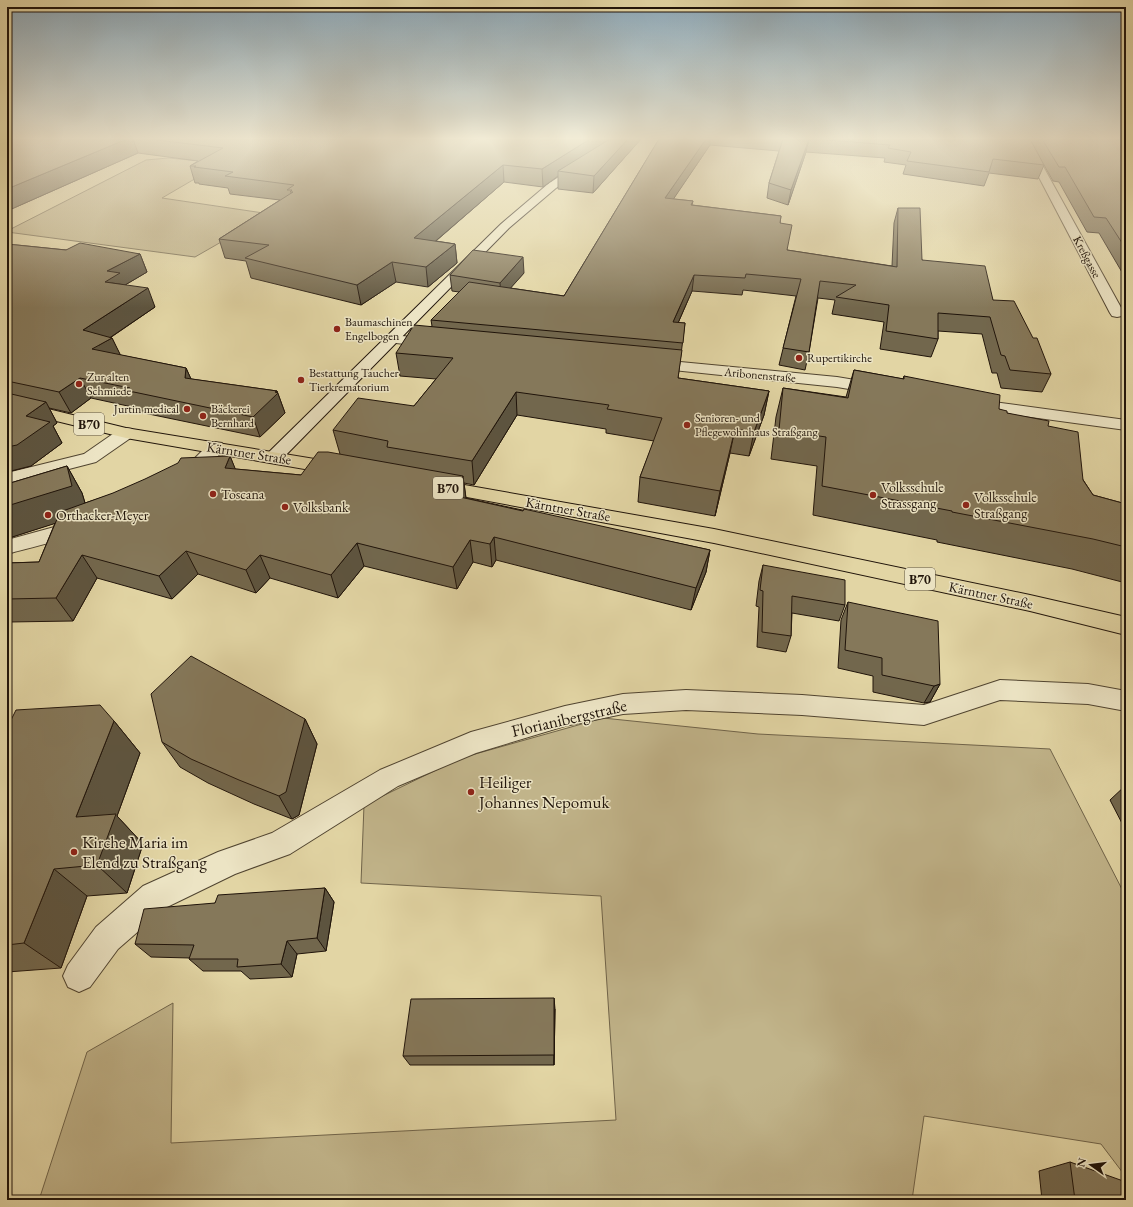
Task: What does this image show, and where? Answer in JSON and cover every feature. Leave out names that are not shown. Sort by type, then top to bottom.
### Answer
[{"type":"main road","name":"Kärntner Straße","points":[[7,404],[126,433],[354,471]]},
{"type":"main road","name":"Kärntner Straße","points":[[416,482],[714,536],[1014,600],[1126,626]]},
{"type":"street","points":[[274,457],[505,226],[541,195]]},
{"type":"street","name":"Kreßgasse","points":[[1053,195],[1117,313]]},
{"type":"street","points":[[391,339],[445,344]]},
{"type":"street","name":"Aribonenstraße","points":[[633,363],[837,382],[893,391]]},
{"type":"street","points":[[953,402],[1126,425]]},
{"type":"street","points":[[7,479],[90,458],[126,433]]},
{"type":"street","points":[[171,483],[196,467],[216,447]]},
{"type":"street","points":[[7,547],[65,531],[98,517]]},
{"type":"street","name":"Florianibergstraße","points":[[79,976],[107,938],[154,897],[228,862],[280,844],[389,778],[471,743],[565,716],[623,704],[686,700],[802,705],[924,716],[1000,690],[1088,694],[1126,700]]},
{"type":"shaded area","points":[[77,195],[167,195],[162,198],[270,214],[195,257],[7,231]]},
{"type":"shaded area","points":[[603,718],[758,734],[1050,749],[1126,897],[1126,1177],[1101,1144],[924,1116],[912,1200],[39,1200],[87,1052],[173,1003],[171,1143],[616,1120],[601,896],[361,883],[364,805],[461,758]]},
{"type":"building","points":[[288,195],[466,195],[414,238],[455,244],[426,267],[392,262],[357,285],[245,258],[269,245],[219,239]]},
{"type":"building","points":[[625,195],[667,195],[665,198],[693,201],[691,205],[781,216],[780,223],[792,225],[787,250],[897,267],[898,208],[920,208],[922,260],[985,266],[993,300],[1014,301],[1033,338],[1037,338],[1051,374],[1010,370],[1005,356],[1001,355],[990,317],[938,313],[938,339],[886,331],[889,305],[836,297],[856,285],[820,281],[809,352],[783,348],[801,279],[746,274],[745,278],[694,275],[673,322],[685,323],[683,343],[431,320],[469,282],[564,296]]},
{"type":"building","points":[[1081,195],[1126,195],[1126,249],[1106,218],[1094,217]]},
{"type":"building","points":[[80,243],[140,254],[107,271],[120,273],[105,282],[148,288],[83,330],[112,338],[92,349],[186,368],[185,378],[277,391],[275,392],[278,393],[253,417],[129,391],[130,388],[80,378],[59,392],[7,381],[7,244],[66,250]]},
{"type":"building","points":[[473,250],[523,257],[500,283],[450,275]]},
{"type":"building","points":[[414,325],[682,350],[678,378],[769,391],[754,432],[735,429],[720,491],[640,477],[662,418],[607,409],[609,405],[516,392],[472,461],[387,447],[388,441],[333,430],[358,398],[414,406],[453,358],[396,353]]},
{"type":"building","points":[[854,370],[904,379],[904,376],[1000,395],[999,409],[1007,411],[1007,413],[1049,421],[1048,426],[1078,432],[1083,480],[1093,495],[1126,504],[1126,547],[1093,539],[822,486],[826,437],[779,430],[783,388],[848,398]]},
{"type":"building","points":[[7,393],[46,402],[26,416],[50,422],[17,445],[7,447]]},
{"type":"building","points":[[318,452],[328,452],[463,476],[451,495],[523,511],[524,509],[710,550],[696,588],[494,537],[490,544],[470,540],[453,567],[357,543],[331,575],[260,555],[246,570],[186,551],[159,576],[82,555],[56,598],[7,599],[7,563],[39,562],[60,512],[113,493],[145,479],[178,463],[181,458],[230,456],[225,468],[301,475]]},
{"type":"building","points":[[67,466],[72,486],[7,506],[7,484]]},
{"type":"building","points":[[763,565],[845,580],[845,605],[792,596],[791,636],[762,632],[763,591],[760,590]]},
{"type":"building","points":[[848,602],[938,621],[940,684],[934,686],[882,675],[882,658],[845,650]]},
{"type":"building","points":[[191,656],[305,719],[286,792],[279,796],[239,780],[191,759],[162,742],[151,694]]},
{"type":"building","points":[[100,705],[114,721],[76,817],[116,814],[97,865],[54,869],[24,943],[7,945],[7,728],[16,710]]},
{"type":"building","points":[[325,888],[317,938],[287,941],[281,964],[237,967],[238,959],[189,959],[194,945],[135,944],[144,909],[215,903],[218,895]]},
{"type":"building","points":[[554,998],[554,1055],[403,1056],[411,999]]},
{"type":"building","points":[[1070,1162],[1126,1182],[1126,1200],[1075,1200]]},
{"type":"place","name":"Baumaschinen Engelbogen","points":[[337,329]]},
{"type":"place","name":"Rupertikirche","points":[[799,358]]},
{"type":"place","name":"Bestattung Taucher Tierkrematorium","points":[[301,380]]},
{"type":"place","name":"Zur alten Schmiede","points":[[79,384]]},
{"type":"place","name":"Jurtin medical","points":[[187,409]]},
{"type":"place","name":"Bäckerei Bernhard","points":[[203,416]]},
{"type":"place","name":"Senioren- und Pflegewohnhaus Straßgang","points":[[687,425]]},
{"type":"place","name":"Toscana","points":[[213,494]]},
{"type":"place","name":"Volksschule Strassgang","points":[[873,495]]},
{"type":"place","name":"Volksschule Straßgang","points":[[966,505]]},
{"type":"place","name":"Volksbank","points":[[285,507]]},
{"type":"place","name":"Orthacker-Meyer","points":[[48,515]]},
{"type":"place","name":"Heiliger Johannes Nepomuk","points":[[471,792]]},
{"type":"place","name":"Kirche Maria im Elend zu Straßgang","points":[[74,852]]}]
